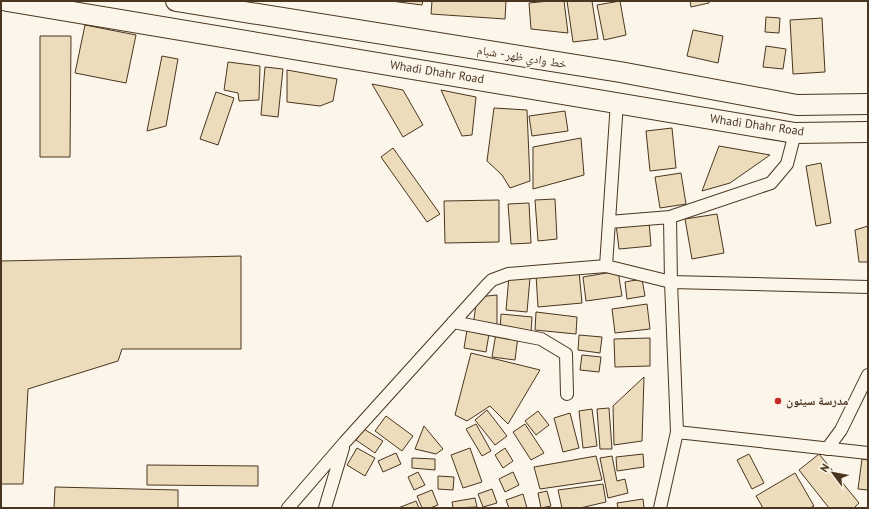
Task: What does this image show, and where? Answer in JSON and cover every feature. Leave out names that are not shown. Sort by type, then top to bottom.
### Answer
[{"type":"main road","name":"Whadi Dhahr Road","points":[[7,1],[795,133],[868,132]]},
{"type":"main road","name":"خط وادي ظهر - شبام","points":[[176,1],[620,72],[797,105],[868,104]]},
{"type":"street","points":[[606,266],[617,102]]},
{"type":"street","points":[[609,222],[670,217],[771,183],[787,164],[795,133]]},
{"type":"street","points":[[660,508],[677,432],[670,282],[670,217]]},
{"type":"street","points":[[288,508],[345,442],[487,284],[499,277],[508,274],[606,266],[670,282],[868,287]]},
{"type":"street","points":[[453,322],[541,339],[566,354],[567,394]]},
{"type":"street","points":[[827,449],[841,430],[868,375]]},
{"type":"street","points":[[677,432],[868,453]]},
{"type":"street","points":[[325,508],[345,442]]},
{"type":"building","points":[[391,1],[423,1],[422,5]]},
{"type":"building","points":[[432,1],[506,1],[505,19],[431,14]]},
{"type":"building","points":[[564,1],[568,33],[531,29],[529,3]]},
{"type":"building","points":[[567,1],[592,1],[598,39],[573,42]]},
{"type":"building","points":[[620,1],[626,35],[604,40],[597,5]]},
{"type":"building","points":[[690,1],[709,1],[709,3],[691,7]]},
{"type":"building","points":[[766,17],[780,18],[779,33],[765,32]]},
{"type":"building","points":[[822,18],[825,72],[793,74],[790,20]]},
{"type":"building","points":[[85,25],[136,35],[126,83],[75,73]]},
{"type":"building","points":[[693,30],[723,36],[718,63],[687,56]]},
{"type":"building","points":[[40,36],[71,36],[70,157],[40,157]]},
{"type":"building","points":[[766,46],[786,49],[783,69],[763,67]]},
{"type":"building","points":[[162,56],[178,59],[166,126],[147,131]]},
{"type":"building","points":[[228,62],[260,66],[259,100],[239,101],[238,93],[224,90]]},
{"type":"building","points":[[265,67],[283,69],[278,117],[261,115]]},
{"type":"building","points":[[287,70],[337,79],[333,101],[320,106],[287,102]]},
{"type":"building","points":[[372,84],[403,90],[423,125],[403,137]]},
{"type":"building","points":[[441,90],[476,97],[472,135],[462,136]]},
{"type":"building","points":[[216,92],[234,98],[218,145],[200,139]]},
{"type":"building","points":[[494,108],[527,110],[530,181],[510,188],[502,175],[487,161]]},
{"type":"building","points":[[565,111],[568,131],[532,136],[529,116]]},
{"type":"building","points":[[672,128],[676,168],[650,171],[646,131]]},
{"type":"building","points":[[581,138],[584,175],[533,189],[533,147]]},
{"type":"building","points":[[719,146],[770,155],[730,183],[702,191]]},
{"type":"building","points":[[393,148],[440,214],[427,222],[381,157]]},
{"type":"building","points":[[821,163],[831,223],[816,226],[806,166]]},
{"type":"building","points":[[681,173],[686,204],[660,208],[655,177]]},
{"type":"building","points":[[555,199],[557,239],[538,241],[535,200]]},
{"type":"building","points":[[499,200],[499,242],[445,243],[444,201]]},
{"type":"building","points":[[529,203],[531,243],[511,244],[508,204]]},
{"type":"building","points":[[717,214],[724,253],[692,259],[685,219]]},
{"type":"building","points":[[649,221],[651,246],[619,249],[616,224]]},
{"type":"building","points":[[868,226],[868,262],[859,262],[855,230]]},
{"type":"building","points":[[241,256],[241,349],[122,349],[118,361],[28,389],[23,484],[1,484],[1,261]]},
{"type":"building","points":[[579,271],[582,303],[538,307],[536,275]]},
{"type":"building","points":[[618,271],[622,296],[586,301],[583,277]]},
{"type":"building","points":[[509,276],[530,278],[527,312],[506,310]]},
{"type":"building","points":[[642,279],[645,296],[627,299],[625,282]]},
{"type":"building","points":[[497,295],[497,326],[473,326],[477,297]]},
{"type":"building","points":[[647,304],[650,329],[615,333],[612,309]]},
{"type":"building","points":[[536,312],[577,317],[576,334],[535,330]]},
{"type":"building","points":[[501,314],[532,317],[531,332],[500,330]]},
{"type":"building","points":[[467,330],[489,334],[486,352],[464,348]]},
{"type":"building","points":[[496,333],[518,336],[515,360],[492,357]]},
{"type":"building","points":[[579,335],[602,337],[600,353],[578,350]]},
{"type":"building","points":[[650,338],[650,366],[615,367],[614,339]]},
{"type":"building","points":[[471,353],[540,370],[508,424],[490,406],[467,421],[455,415]]},
{"type":"building","points":[[582,355],[601,357],[599,372],[580,370]]},
{"type":"building","points":[[644,377],[642,441],[614,445],[613,406]]},
{"type":"building","points":[[609,408],[612,449],[600,449],[597,409]]},
{"type":"building","points":[[592,409],[597,446],[583,448],[579,411]]},
{"type":"building","points":[[487,410],[507,436],[495,445],[475,420]]},
{"type":"building","points":[[538,411],[549,425],[536,435],[525,421]]},
{"type":"building","points":[[570,413],[579,448],[563,452],[554,418]]},
{"type":"building","points":[[386,416],[413,436],[402,451],[375,431]]},
{"type":"building","points":[[476,424],[491,451],[482,456],[466,429]]},
{"type":"building","points":[[525,424],[544,453],[531,460],[513,432]]},
{"type":"building","points":[[424,426],[443,449],[436,454],[415,449]]},
{"type":"building","points":[[364,429],[383,441],[375,453],[356,440]]},
{"type":"building","points":[[357,448],[375,458],[365,476],[347,465]]},
{"type":"building","points":[[470,448],[482,482],[463,488],[451,455]]},
{"type":"building","points":[[505,448],[513,461],[503,468],[495,455]]},
{"type":"building","points":[[396,453],[401,464],[383,472],[378,461]]},
{"type":"building","points":[[643,454],[644,467],[617,471],[616,457]]},
{"type":"building","points":[[749,454],[764,483],[752,489],[737,460]]},
{"type":"building","points":[[819,454],[859,503],[854,508],[829,508],[799,470]]},
{"type":"building","points":[[596,456],[602,480],[540,489],[534,467]]},
{"type":"building","points":[[612,456],[617,481],[625,479],[628,493],[608,498],[600,458]]},
{"type":"building","points":[[412,458],[435,459],[435,470],[412,468]]},
{"type":"building","points":[[862,459],[868,460],[868,490],[858,489]]},
{"type":"building","points":[[147,465],[258,466],[258,486],[147,485]]},
{"type":"building","points":[[418,472],[425,485],[414,490],[408,477]]},
{"type":"building","points":[[513,472],[519,485],[505,492],[499,479]]},
{"type":"building","points":[[795,473],[814,506],[810,508],[763,508],[756,496]]},
{"type":"building","points":[[438,476],[454,477],[453,490],[438,489]]},
{"type":"building","points":[[603,484],[606,502],[580,508],[562,508],[558,490]]},
{"type":"building","points":[[55,487],[178,490],[178,508],[54,508]]},
{"type":"building","points":[[492,489],[497,503],[483,507],[478,494]]},
{"type":"building","points":[[432,490],[438,505],[430,508],[422,508],[417,496]]},
{"type":"building","points":[[547,491],[551,506],[541,508],[538,493]]},
{"type":"building","points":[[523,494],[527,508],[509,508],[506,500]]},
{"type":"building","points":[[475,498],[477,507],[453,508],[452,502]]},
{"type":"building","points":[[643,499],[644,508],[618,508],[617,503]]},
{"type":"building","points":[[416,501],[419,508],[398,508]]},
{"type":"place","name":"مدرسة سيئون","points":[[778,401]]}]
